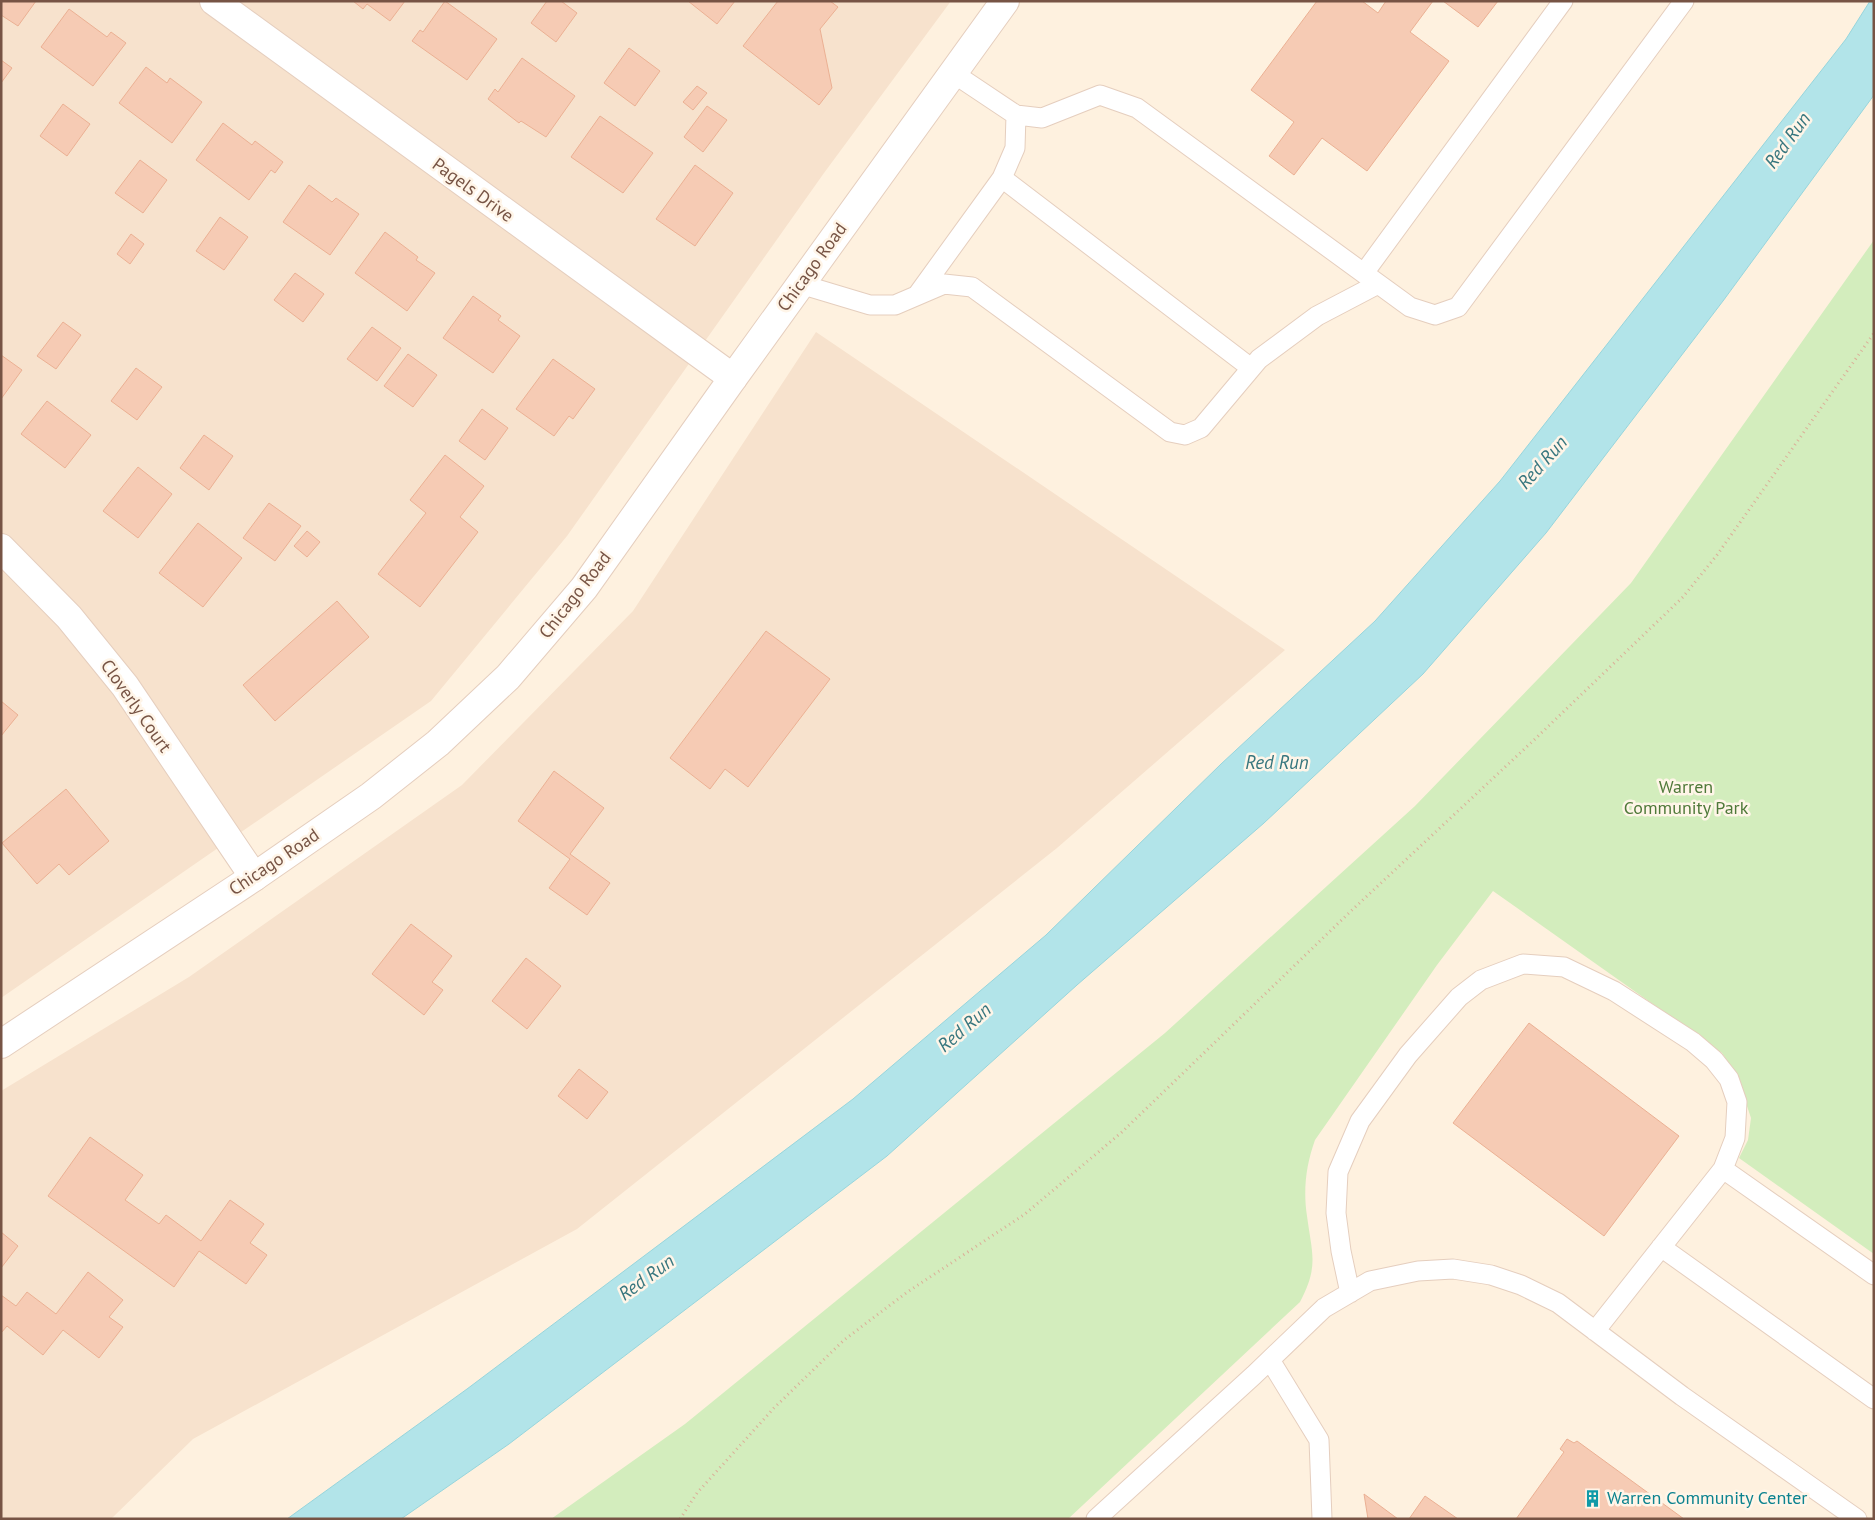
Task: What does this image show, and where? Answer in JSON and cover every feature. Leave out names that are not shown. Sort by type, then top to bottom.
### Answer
[{"type":"street","name":"Pagels Drive","points":[[214,1],[732,378]]},
{"type":"street","name":"Chicago Road","points":[[1,1044],[254,877],[371,796],[438,743],[508,677],[584,588],[732,378],[953,73],[996,5]]},
{"type":"street","name":"Cloverly Court","points":[[1,548],[69,617],[125,686],[254,877]]},
{"type":"lane","points":[[800,284],[870,305],[895,305],[944,284],[972,287],[1170,432],[1185,435],[1201,428],[1259,359],[1371,279],[1563,1]]},
{"type":"lane","points":[[953,73],[1016,115],[1042,118],[1100,95],[1137,108],[1410,307],[1435,315],[1458,307],[1684,1]]},
{"type":"lane","points":[[918,294],[1002,178],[1014,148],[1016,115]]},
{"type":"lane","points":[[1002,178],[1251,368]]},
{"type":"lane","points":[[1350,1292],[1341,1251],[1336,1213],[1338,1172],[1360,1121],[1408,1055],[1459,997],[1481,980],[1523,964],[1564,967],[1614,991],[1693,1042],[1714,1060],[1729,1079],[1737,1102],[1735,1138],[1723,1169],[1595,1331]]},
{"type":"lane","points":[[1723,1169],[1874,1275]]},
{"type":"lane","points":[[1661,1248],[1874,1399]]},
{"type":"lane","points":[[1096,1519],[1324,1308],[1370,1281],[1418,1271],[1453,1269],[1491,1275],[1521,1285],[1558,1303],[1682,1396],[1857,1519]]},
{"type":"lane","points":[[1270,1360],[1319,1440],[1322,1519]]},
{"type":"path","points":[[680,1519],[697,1493],[774,1408],[844,1340],[906,1293],[1026,1214],[1122,1132],[1336,924],[1527,747],[1683,597],[1717,555],[1874,332]]},
{"type":"shaded area","points":[[1,1],[951,1],[824,173],[567,536],[431,701],[1,998]]},
{"type":"shaded area","points":[[816,332],[1285,650],[1057,848],[577,1229],[193,1439],[111,1519],[1,1519],[1,1091],[189,977],[462,785],[633,611]]},
{"type":"green space","name":"Warren Community Park","points":[[1874,240],[1874,1254],[1739,1158],[1748,1140],[1751,1118],[1737,1076],[1722,1053],[1493,891],[1437,965],[1315,1140],[1307,1168],[1305,1187],[1312,1250],[1312,1269],[1306,1290],[1300,1302],[1068,1519],[551,1519],[685,1424],[1165,1033],[1415,806],[1631,583]]},
{"type":"water","name":"Red Run","points":[[1870,1],[1874,1],[1874,95],[1723,301],[1546,533],[1423,674],[1264,823],[1077,985],[887,1156],[509,1444],[401,1519],[287,1519],[467,1389],[853,1099],[1046,935],[1221,764],[1375,621],[1500,481],[1846,39]]},
{"type":"building","points":[[1,1],[36,1],[18,26],[1,15]]},
{"type":"building","points":[[353,1],[405,1],[390,21],[367,4],[363,9]]},
{"type":"building","points":[[445,1],[497,39],[467,80],[412,41],[420,30],[423,32]]},
{"type":"building","points":[[547,1],[561,1],[577,13],[556,42],[531,23]]},
{"type":"building","points":[[688,1],[735,1],[717,24]]},
{"type":"building","points":[[778,1],[830,1],[838,7],[820,29],[832,88],[819,105],[743,46]]},
{"type":"building","points":[[1317,1],[1362,1],[1378,13],[1386,1],[1433,1],[1410,32],[1449,61],[1367,171],[1322,138],[1294,175],[1269,156],[1294,122],[1251,90]]},
{"type":"building","points":[[1443,1],[1498,1],[1478,27]]},
{"type":"building","points":[[69,9],[107,37],[111,32],[126,43],[93,86],[41,47]]},
{"type":"building","points":[[629,48],[660,71],[635,106],[604,83]]},
{"type":"building","points":[[522,58],[575,96],[546,137],[521,121],[519,123],[488,99],[495,89],[498,92]]},
{"type":"building","points":[[1,60],[12,68],[1,83]]},
{"type":"building","points":[[146,67],[167,83],[170,78],[202,102],[172,143],[119,103]]},
{"type":"building","points":[[697,86],[707,93],[693,110],[683,102]]},
{"type":"building","points":[[63,104],[90,124],[67,156],[40,136]]},
{"type":"building","points":[[707,106],[727,120],[703,152],[684,137]]},
{"type":"building","points":[[600,116],[653,153],[623,193],[571,157]]},
{"type":"building","points":[[223,123],[252,145],[255,141],[283,162],[275,173],[271,170],[249,200],[196,160]]},
{"type":"building","points":[[140,160],[167,180],[143,213],[115,193]]},
{"type":"building","points":[[695,165],[733,193],[695,246],[656,219]]},
{"type":"building","points":[[309,185],[332,202],[336,198],[359,214],[330,255],[283,222]]},
{"type":"building","points":[[220,217],[248,237],[224,270],[196,251]]},
{"type":"building","points":[[385,232],[418,257],[416,260],[435,273],[407,311],[355,273]]},
{"type":"building","points":[[131,234],[144,244],[130,264],[117,254]]},
{"type":"building","points":[[295,273],[324,294],[303,322],[274,300]]},
{"type":"building","points":[[473,296],[501,316],[498,320],[520,336],[493,373],[443,338]]},
{"type":"building","points":[[63,322],[81,335],[56,369],[37,356]]},
{"type":"building","points":[[372,327],[401,348],[377,381],[347,359]]},
{"type":"building","points":[[408,354],[437,375],[413,407],[384,386]]},
{"type":"building","points":[[1,355],[22,370],[1,399]]},
{"type":"building","points":[[553,359],[595,389],[573,419],[569,416],[554,436],[516,409]]},
{"type":"building","points":[[136,368],[162,387],[137,420],[111,401]]},
{"type":"building","points":[[47,401],[91,435],[65,468],[21,434]]},
{"type":"building","points":[[482,409],[508,428],[485,460],[459,441]]},
{"type":"building","points":[[204,435],[233,456],[209,490],[180,468]]},
{"type":"building","points":[[445,455],[484,486],[460,517],[478,532],[420,607],[378,574],[426,513],[410,500]]},
{"type":"building","points":[[138,467],[172,494],[138,538],[103,511]]},
{"type":"building","points":[[269,503],[301,526],[275,561],[243,538]]},
{"type":"building","points":[[198,523],[242,558],[203,607],[159,573]]},
{"type":"building","points":[[307,531],[320,542],[307,557],[294,546]]},
{"type":"building","points":[[337,601],[369,637],[275,721],[243,685]]},
{"type":"building","points":[[766,631],[830,679],[748,787],[725,769],[710,789],[670,758]]},
{"type":"building","points":[[1,701],[18,715],[1,736]]},
{"type":"building","points":[[554,771],[604,808],[570,854],[610,883],[587,915],[549,888],[570,859],[518,821]]},
{"type":"building","points":[[66,789],[109,841],[69,875],[59,864],[37,884],[2,843]]},
{"type":"building","points":[[411,924],[452,956],[432,982],[443,990],[424,1015],[372,974]]},
{"type":"building","points":[[526,958],[561,986],[527,1029],[492,1001]]},
{"type":"building","points":[[1529,1023],[1679,1136],[1604,1236],[1453,1123]]},
{"type":"building","points":[[579,1069],[608,1092],[587,1119],[558,1096]]},
{"type":"building","points":[[90,1137],[143,1175],[125,1200],[159,1224],[166,1215],[201,1241],[230,1200],[264,1224],[250,1243],[267,1255],[246,1284],[199,1251],[174,1287],[48,1196]]},
{"type":"building","points":[[1,1232],[18,1246],[1,1268]]},
{"type":"building","points":[[88,1272],[123,1300],[109,1317],[123,1327],[99,1358],[63,1330],[43,1355],[7,1326],[1,1333],[1,1295],[16,1306],[27,1292],[56,1314]]},
{"type":"building","name":"Warren Community Center","points":[[1567,1439],[1574,1443],[1577,1441],[1684,1519],[1516,1519],[1564,1452],[1560,1449]]},
{"type":"building","points":[[1364,1494],[1398,1519],[1368,1519]]},
{"type":"building","points":[[1425,1496],[1458,1519],[1409,1519]]},
{"type":"place","name":"Warren Community Center","points":[[1593,1498]]}]
